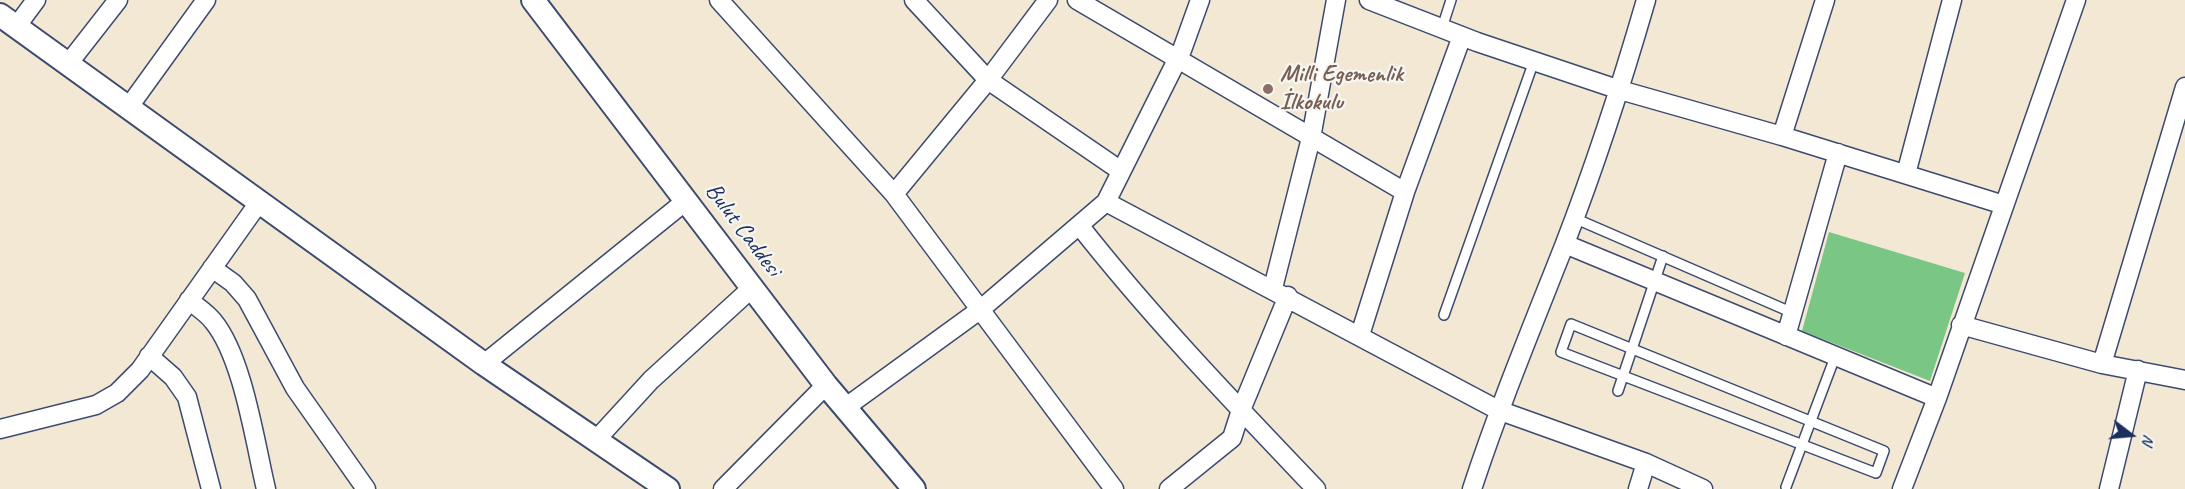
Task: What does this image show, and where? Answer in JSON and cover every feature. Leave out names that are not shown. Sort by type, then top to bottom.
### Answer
[{"type":"street","points":[[36,0],[8,21],[484,364],[668,489]]},
{"type":"street","points":[[68,64],[118,0]]},
{"type":"street","points":[[128,108],[206,0]]},
{"type":"street","name":"Bulut Caddesi","points":[[533,0],[826,385],[914,489]]},
{"type":"street","points":[[719,0],[894,194],[1114,489]]},
{"type":"street","points":[[914,0],[988,80],[1121,171]]},
{"type":"street","points":[[894,194],[988,80],[1048,0]]},
{"type":"street","points":[[1077,0],[1177,61],[1405,192]]},
{"type":"street","points":[[846,407],[981,309],[1106,202],[1177,61],[1200,0]]},
{"type":"street","points":[[1169,489],[1232,438],[1281,292],[1336,0]]},
{"type":"street","points":[[1369,0],[1462,36],[1620,90],[1782,136],[2004,205]]},
{"type":"street","points":[[1472,489],[1498,410],[1565,244],[1620,90],[1646,0]]},
{"type":"street","points":[[1782,136],[1825,0]]},
{"type":"street","points":[[1906,174],[1952,0]]},
{"type":"street","points":[[1902,489],[1937,398],[2076,0]]},
{"type":"street","points":[[1360,335],[1405,192],[1462,36]]},
{"type":"street","points":[[2102,364],[2185,87]]},
{"type":"street","points":[[1786,336],[1838,153]]},
{"type":"street","points":[[484,364],[687,200]]},
{"type":"street","points":[[0,429],[96,405],[117,393],[149,356],[260,201]]},
{"type":"street","points":[[1106,202],[1281,292],[1498,410],[1646,463],[1703,489]]},
{"type":"street","points":[[1079,225],[1111,265],[1241,410],[1316,489]]},
{"type":"street","points":[[1565,244],[1937,398]]},
{"type":"street","points":[[212,268],[233,283],[247,298],[295,388],[366,489]]},
{"type":"street","points":[[596,440],[651,380],[753,287]]},
{"type":"street","points":[[189,300],[213,322],[226,344],[240,380],[266,489]]},
{"type":"street","points":[[1962,325],[2102,364],[2185,380]]},
{"type":"street","points":[[149,356],[173,377],[187,397],[211,489]]},
{"type":"street","points":[[2109,489],[2138,370]]},
{"type":"street","points":[[723,489],[826,385]]},
{"type":"street","points":[[1638,489],[1646,463]]},
{"type":"lane","points":[[1442,28],[1451,0]]},
{"type":"lane","points":[[1444,315],[1534,61]]},
{"type":"lane","points":[[1574,218],[1793,313]]},
{"type":"lane","points":[[1618,391],[1663,256]]},
{"type":"lane","points":[[1571,324],[1884,451],[1876,473],[1623,375],[1561,352],[1571,324]]},
{"type":"lane","points":[[1786,487],[1835,357]]},
{"type":"green space","points":[[1829,232],[1965,273],[1930,381],[1802,331]]},
{"type":"place","name":"Milli Egemenlik İlkokulu","points":[[1268,89]]}]
